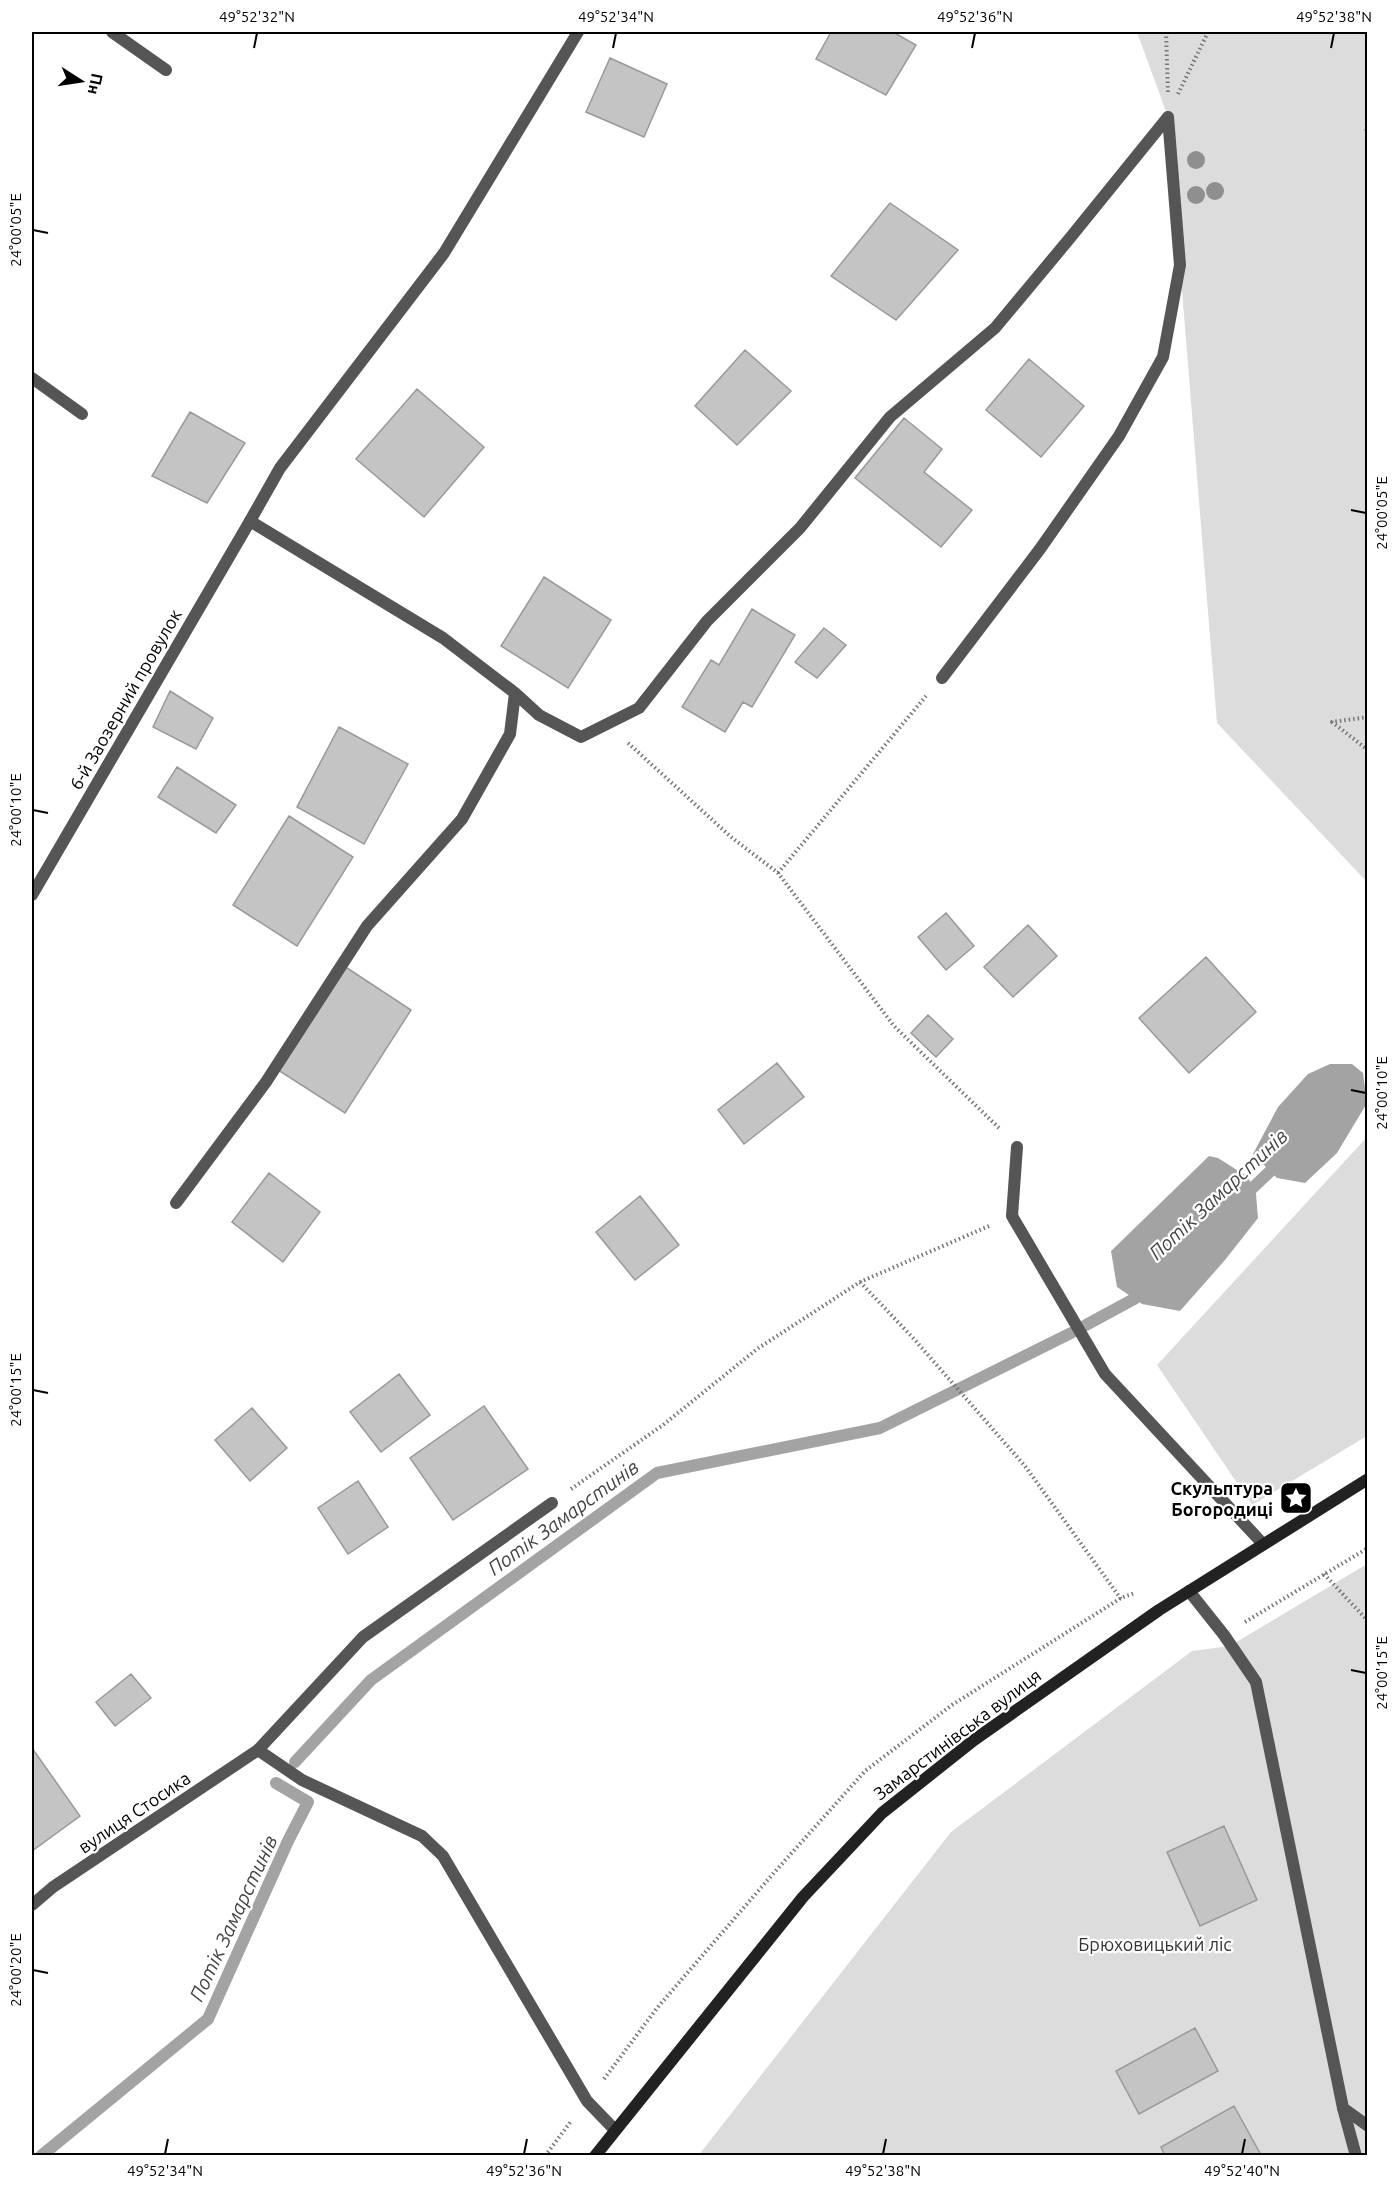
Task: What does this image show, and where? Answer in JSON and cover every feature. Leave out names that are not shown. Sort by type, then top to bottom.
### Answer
[{"type":"main road","name":"Замарстинівська вулиця","points":[[595,2156],[803,1898],[882,1813],[974,1740],[1139,1625],[1368,1479]]},
{"type":"street","points":[[112,32],[166,70]]},
{"type":"street","name":"6-й Заозерний провулок","points":[[32,895],[280,468],[444,253],[578,32]]},
{"type":"street","points":[[250,521],[443,638],[515,693],[539,715],[581,737],[639,708],[707,621],[801,528],[890,417],[995,328],[1168,117]]},
{"type":"street","points":[[942,678],[1040,549],[1119,436],[1162,357],[1180,265],[1168,117]]},
{"type":"street","points":[[32,378],[82,414]]},
{"type":"street","points":[[176,1203],[266,1082],[367,926],[462,819],[510,734],[515,693]]},
{"type":"street","points":[[1017,1147],[1012,1216],[1105,1374],[1263,1544]]},
{"type":"street","name":"вулиця Стосика","points":[[32,1905],[54,1887],[258,1750],[363,1637],[552,1503]]},
{"type":"street","points":[[1189,1591],[1224,1635],[1256,1682],[1343,2108],[1356,2156]]},
{"type":"street","points":[[258,1750],[302,1780],[422,1836],[443,1857],[587,2101],[615,2130]]},
{"type":"street","points":[[1343,2108],[1368,2126]]},
{"type":"path","points":[[1166,32],[1168,117]]},
{"type":"path","points":[[1168,117],[1208,32]]},
{"type":"path","points":[[1368,120],[1366,128],[1368,135]]},
{"type":"path","points":[[778,873],[942,678]]},
{"type":"path","points":[[1368,717],[1332,722],[1368,750]]},
{"type":"path","points":[[608,724],[722,829],[778,873],[894,1026],[1017,1147]]},
{"type":"path","points":[[552,1503],[663,1425],[757,1349],[860,1282],[1012,1216]]},
{"type":"path","points":[[860,1282],[1025,1467],[1139,1625]]},
{"type":"path","points":[[1224,1635],[1368,1548]]},
{"type":"path","points":[[1324,1574],[1368,1621]]},
{"type":"green space","points":[[1137,32],[1367,32],[1367,882],[1217,723],[1168,117]]},
{"type":"green space","points":[[1367,1137],[1367,1436],[1252,1505],[1157,1365]]},
{"type":"green space","name":"Брюховицький ліс","points":[[1367,1564],[1367,2155],[698,2156],[951,1832],[1192,1651],[1230,1646]]},
{"type":"water","points":[[1330,1064],[1352,1064],[1363,1073],[1367,1103],[1337,1153],[1305,1183],[1277,1178],[1253,1154],[1278,1107],[1308,1074]]},
{"type":"water","points":[[1209,1156],[1218,1158],[1248,1177],[1256,1194],[1258,1218],[1180,1311],[1142,1304],[1117,1287],[1111,1251]]},
{"type":"building","points":[[831,32],[893,32],[916,45],[886,95],[816,59]]},
{"type":"building","points":[[610,58],[667,84],[644,137],[586,112]]},
{"type":"building","points":[[890,203],[958,250],[896,320],[831,276]]},
{"type":"building","points":[[745,350],[791,391],[737,445],[695,406]]},
{"type":"building","points":[[1029,359],[1084,406],[1041,457],[986,410]]},
{"type":"building","points":[[417,389],[484,447],[424,517],[356,459]]},
{"type":"building","points":[[190,412],[245,443],[207,503],[152,476]]},
{"type":"building","points":[[904,418],[942,449],[924,472],[972,510],[941,547],[855,478]]},
{"type":"building","points":[[544,577],[611,620],[568,688],[501,646]]},
{"type":"building","points":[[752,609],[795,635],[752,707],[743,702],[725,732],[682,707],[711,660],[719,665]]},
{"type":"building","points":[[824,628],[846,645],[817,678],[795,662]]},
{"type":"building","points":[[170,691],[213,718],[196,749],[153,727]]},
{"type":"building","points":[[339,727],[408,764],[364,844],[297,807]]},
{"type":"building","points":[[177,767],[236,805],[216,833],[158,797]]},
{"type":"building","points":[[289,816],[353,857],[297,946],[233,905]]},
{"type":"building","points":[[946,913],[974,946],[946,970],[918,937]]},
{"type":"building","points":[[1028,925],[1057,956],[1013,997],[984,967]]},
{"type":"building","points":[[1206,957],[1256,1012],[1189,1073],[1139,1018]]},
{"type":"building","points":[[344,966],[411,1010],[345,1113],[278,1070]]},
{"type":"building","points":[[928,1015],[953,1039],[936,1057],[911,1033]]},
{"type":"building","points":[[777,1063],[804,1097],[744,1144],[718,1110]]},
{"type":"building","points":[[269,1173],[320,1212],[283,1262],[232,1222]]},
{"type":"building","points":[[640,1196],[679,1245],[635,1280],[596,1232]]},
{"type":"building","points":[[399,1374],[430,1415],[381,1452],[350,1412]]},
{"type":"building","points":[[484,1406],[528,1469],[453,1520],[410,1458]]},
{"type":"building","points":[[252,1408],[287,1448],[250,1481],[215,1440]]},
{"type":"building","points":[[358,1481],[388,1527],[348,1554],[318,1508]]},
{"type":"building","points":[[131,1674],[151,1698],[115,1726],[96,1702]]},
{"type":"building","points":[[32,1748],[80,1816],[32,1851]]},
{"type":"building","points":[[1224,1826],[1257,1900],[1200,1926],[1167,1852]]},
{"type":"building","points":[[1195,2028],[1218,2071],[1139,2114],[1116,2071]]},
{"type":"building","points":[[1234,2106],[1261,2155],[1165,2156],[1161,2147]]},
{"type":"waterway","name":"Потік Замарстинів","points":[[1242,1198],[1281,1161]]},
{"type":"waterway","name":"Потік Замарстинів","points":[[1086,1325],[1134,1299],[1146,1288]]},
{"type":"waterway","name":"Потік Замарстинів","points":[[295,1762],[371,1680],[657,1473],[880,1428],[1071,1333]]},
{"type":"waterway","name":"Потік Замарстинів","points":[[41,2156],[208,2019],[288,1841],[308,1802],[276,1783]]},
{"type":"place","name":"Скульптура Богородиці","points":[[1296,1498]]}]
